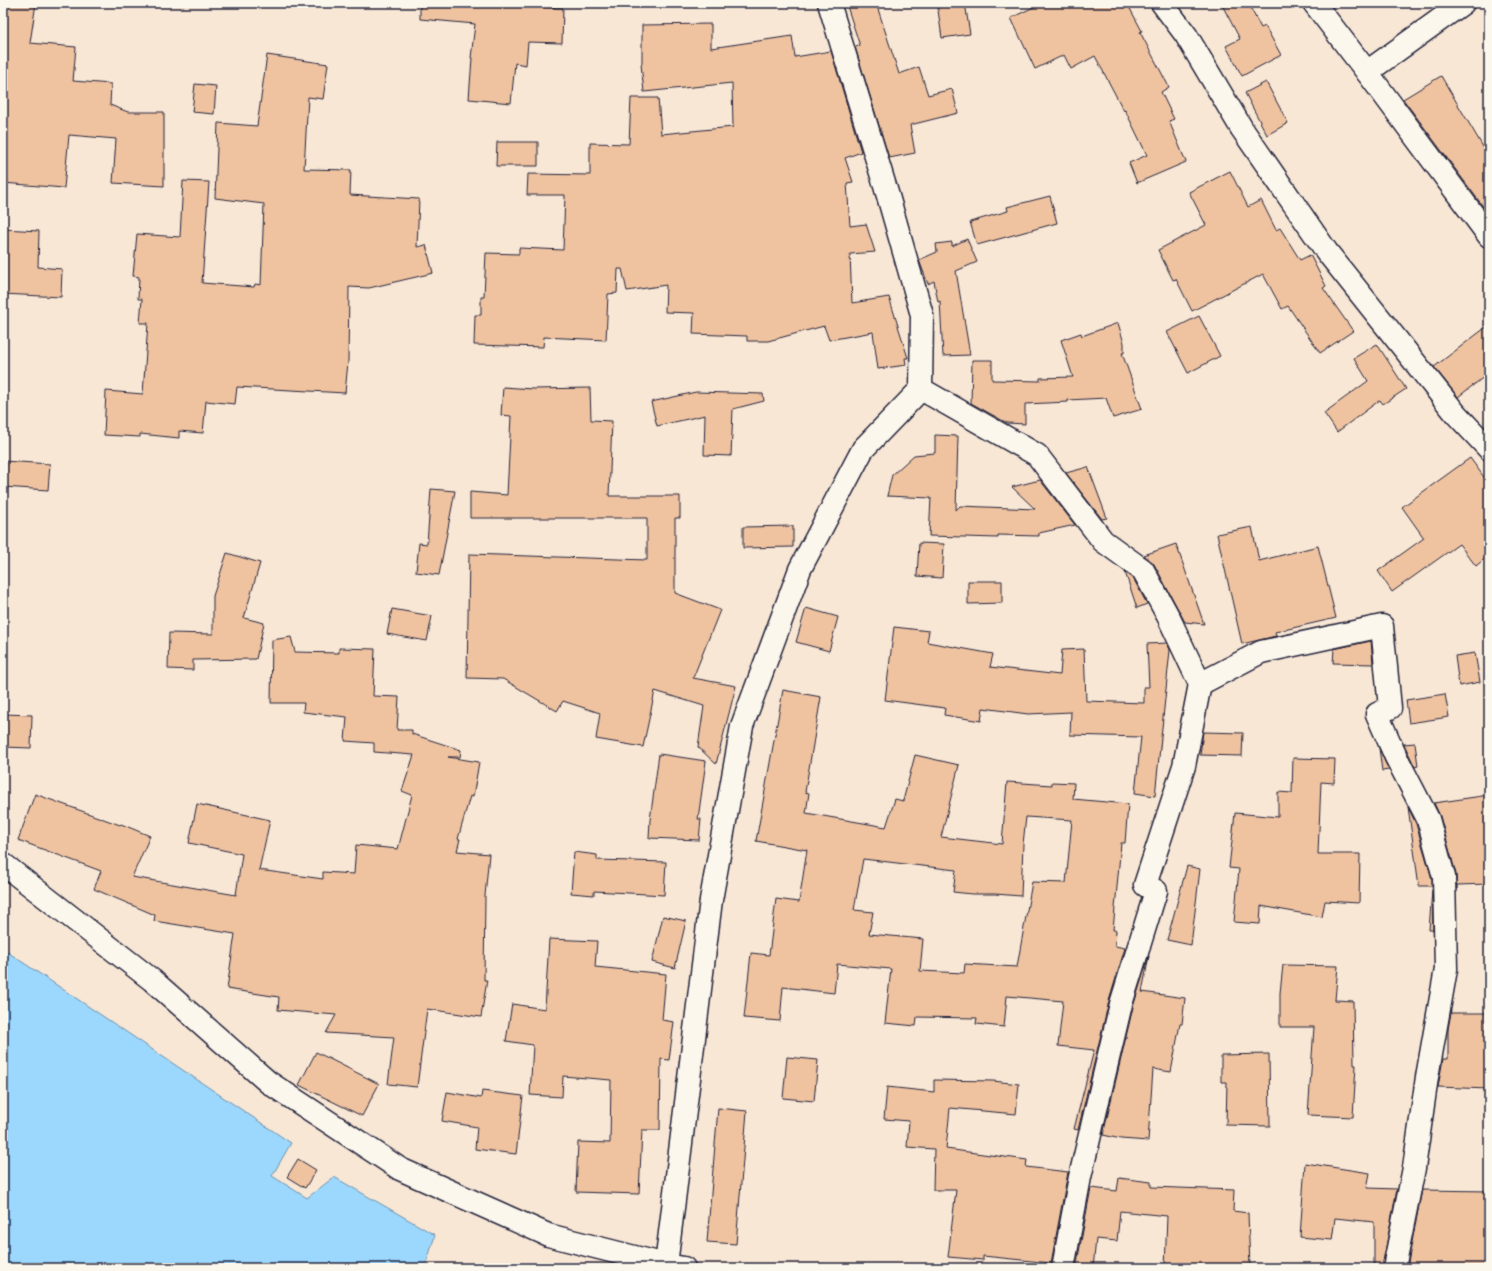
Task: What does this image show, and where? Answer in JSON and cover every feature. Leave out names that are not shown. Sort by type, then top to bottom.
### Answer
[{"type":"street","points":[[3,864],[152,980],[268,1082],[400,1169],[548,1235],[675,1267],[711,900],[742,726],[800,569],[863,449],[921,389],[922,315],[888,196],[829,3]]},
{"type":"street","points":[[1162,3],[1186,35],[1242,129],[1327,252],[1456,414],[1489,449]]},
{"type":"street","points":[[1314,3],[1489,236]]},
{"type":"street","points":[[1367,72],[1463,3]]},
{"type":"street","points":[[921,389],[1037,455],[1103,541],[1143,570],[1168,616],[1200,684],[1184,766],[1145,885],[1156,891],[1121,1004],[1080,1177],[1063,1268]]},
{"type":"street","points":[[1200,684],[1261,652],[1382,626],[1390,708],[1377,714],[1396,757],[1428,819],[1444,877],[1446,969],[1426,1078],[1414,1168],[1394,1268]]},
{"type":"water","points":[[3,949],[291,1143],[272,1176],[307,1198],[334,1177],[435,1235],[425,1268],[3,1268]]},
{"type":"building","points":[[3,3],[36,3],[30,43],[76,47],[73,81],[111,84],[110,105],[128,112],[164,112],[164,186],[113,183],[116,139],[69,135],[64,188],[3,183]]},
{"type":"building","points":[[420,3],[502,3],[502,5],[563,8],[562,43],[528,42],[526,65],[515,63],[511,103],[469,99],[471,58],[475,24],[420,19]]},
{"type":"building","points":[[846,3],[876,3],[899,74],[919,67],[928,95],[952,89],[958,113],[910,125],[915,153],[889,158],[855,47],[860,46]]},
{"type":"building","points":[[937,3],[965,3],[970,34],[942,38]]},
{"type":"building","points":[[1042,3],[1127,3],[1142,31],[1140,32],[1169,87],[1161,92],[1174,119],[1169,121],[1186,162],[1137,183],[1129,163],[1147,155],[1125,110],[1124,111],[1095,56],[1071,69],[1064,55],[1035,69],[1011,18]]},
{"type":"building","points":[[1221,3],[1248,3],[1261,28],[1265,26],[1281,55],[1242,76],[1226,46],[1240,39]]},
{"type":"building","points":[[711,24],[711,48],[792,36],[795,57],[831,51],[861,152],[845,158],[853,182],[847,183],[850,226],[866,224],[875,252],[850,254],[852,303],[889,297],[908,358],[905,358],[906,365],[878,369],[873,332],[829,340],[824,326],[768,341],[747,341],[747,336],[693,334],[694,313],[665,312],[666,285],[627,291],[622,269],[618,269],[617,293],[608,294],[606,340],[544,337],[543,347],[474,345],[475,315],[481,315],[481,297],[484,297],[486,253],[519,254],[519,248],[563,250],[565,195],[527,195],[528,174],[590,175],[590,143],[629,144],[631,98],[658,98],[661,134],[733,127],[732,83],[644,92],[641,64],[642,25]]},
{"type":"building","points":[[267,55],[328,64],[323,99],[308,97],[304,169],[351,170],[350,195],[419,199],[417,247],[426,245],[433,273],[369,288],[349,287],[348,362],[345,393],[237,387],[235,404],[206,401],[203,433],[179,431],[179,438],[140,434],[140,437],[104,435],[106,391],[143,394],[148,323],[140,323],[142,299],[138,299],[139,277],[133,276],[137,234],[180,237],[183,181],[209,182],[202,283],[254,287],[255,284],[261,285],[264,204],[215,198],[218,123],[257,126]]},
{"type":"building","points":[[1441,76],[1489,157],[1488,213],[1403,99]]},
{"type":"building","points":[[1266,82],[1288,123],[1267,135],[1245,93]]},
{"type":"building","points":[[195,84],[216,86],[214,114],[192,112]]},
{"type":"building","points":[[497,142],[538,142],[538,166],[496,166]]},
{"type":"building","points":[[1230,171],[1248,207],[1261,200],[1276,230],[1280,228],[1300,260],[1310,255],[1326,286],[1323,288],[1353,331],[1320,353],[1288,306],[1282,309],[1263,274],[1192,311],[1176,279],[1173,280],[1158,250],[1206,225],[1189,192]]},
{"type":"building","points":[[1050,196],[1057,223],[977,245],[970,222],[1008,211],[1007,207]]},
{"type":"building","points":[[3,229],[39,231],[38,267],[62,269],[61,297],[3,294]]},
{"type":"building","points":[[967,239],[977,262],[956,271],[970,355],[943,356],[940,301],[938,302],[934,281],[928,284],[919,260],[937,252],[936,244],[952,242],[952,246]]},
{"type":"building","points":[[1199,316],[1220,356],[1188,373],[1167,332]]},
{"type":"building","points":[[1118,323],[1124,343],[1124,353],[1122,353],[1142,409],[1113,418],[1106,398],[1025,404],[1025,424],[1007,423],[971,403],[972,360],[992,360],[992,380],[1040,381],[1040,378],[1073,377],[1061,340],[1081,333],[1082,336]]},
{"type":"building","points":[[1489,325],[1489,373],[1458,397],[1434,367]]},
{"type":"building","points":[[1377,344],[1406,389],[1383,404],[1380,400],[1337,432],[1324,413],[1368,381],[1354,358]]},
{"type":"building","points":[[503,387],[533,389],[590,388],[591,420],[612,421],[609,496],[680,496],[680,518],[675,518],[675,593],[720,610],[693,678],[736,686],[716,764],[698,747],[704,706],[655,691],[643,747],[596,739],[600,713],[563,701],[557,711],[503,679],[467,678],[469,554],[647,560],[647,518],[470,518],[470,492],[507,495],[511,416],[501,415]]},
{"type":"building","points":[[696,392],[763,394],[764,401],[733,409],[731,456],[704,455],[705,415],[657,426],[651,402]]},
{"type":"building","points":[[935,435],[958,436],[956,510],[960,506],[1035,509],[1012,487],[1040,480],[1075,525],[1039,533],[1039,536],[998,535],[998,538],[929,536],[931,498],[887,496],[892,475],[914,455],[935,453]]},
{"type":"building","points":[[1470,458],[1489,484],[1489,555],[1476,566],[1459,544],[1392,592],[1378,571],[1424,538],[1402,507]]},
{"type":"building","points":[[3,461],[50,464],[48,490],[3,487]]},
{"type":"building","points":[[1088,467],[1107,518],[1102,519],[1066,473]]},
{"type":"building","points":[[431,489],[455,491],[439,575],[416,572],[419,543],[427,544]]},
{"type":"building","points":[[793,526],[793,547],[743,548],[743,527]]},
{"type":"building","points":[[1252,527],[1259,561],[1318,546],[1336,618],[1275,632],[1276,636],[1242,644],[1217,534]]},
{"type":"building","points":[[919,543],[944,544],[942,578],[917,576]]},
{"type":"building","points":[[1176,544],[1204,624],[1185,622],[1154,564],[1144,555]]},
{"type":"building","points":[[227,553],[260,563],[244,618],[264,623],[256,659],[193,660],[193,670],[168,669],[169,633],[213,634],[213,596]]},
{"type":"building","points":[[1125,572],[1133,578],[1147,604],[1137,608]]},
{"type":"building","points":[[968,581],[1002,581],[1002,603],[968,604]]},
{"type":"building","points":[[806,608],[838,617],[829,651],[796,642]]},
{"type":"building","points":[[392,609],[432,616],[427,641],[387,634]]},
{"type":"building","points":[[894,627],[929,631],[927,642],[993,654],[990,667],[1060,675],[1062,650],[1084,649],[1086,701],[1144,703],[1144,687],[1149,687],[1147,644],[1167,643],[1170,650],[1155,796],[1135,793],[1141,737],[1070,735],[1071,712],[1028,714],[983,708],[981,721],[944,715],[945,708],[885,700]]},
{"type":"building","points":[[291,637],[295,652],[339,653],[339,648],[375,649],[373,696],[399,697],[397,730],[412,730],[412,734],[461,750],[460,757],[448,757],[479,762],[473,797],[470,796],[458,839],[460,839],[457,851],[489,854],[485,896],[484,980],[487,980],[481,1017],[427,1009],[417,1087],[388,1084],[394,1037],[326,1033],[336,1015],[278,1010],[279,997],[227,989],[235,934],[154,921],[155,915],[94,889],[101,871],[18,840],[35,794],[120,825],[121,824],[150,836],[132,877],[236,895],[242,854],[189,843],[197,804],[270,820],[259,870],[323,879],[323,872],[354,874],[356,845],[398,849],[412,795],[402,791],[414,755],[374,752],[374,743],[345,741],[347,717],[303,712],[304,703],[271,703],[272,640]]},
{"type":"building","points":[[1371,641],[1373,664],[1333,663],[1334,649]]},
{"type":"building","points":[[1475,653],[1480,682],[1459,686],[1455,656]]},
{"type":"building","points":[[783,690],[821,697],[805,792],[809,793],[806,813],[886,827],[895,799],[903,801],[915,755],[959,765],[941,837],[1002,844],[1007,782],[1052,785],[1052,782],[1074,783],[1073,799],[1128,804],[1125,843],[1121,843],[1113,930],[1116,930],[1115,946],[1125,948],[1109,1001],[1078,1130],[1074,1129],[1094,1050],[1058,1046],[1063,1001],[1007,996],[1004,1027],[976,1024],[977,1018],[917,1017],[916,1026],[885,1023],[891,969],[837,964],[834,993],[783,987],[780,1021],[744,1018],[751,953],[769,955],[776,899],[799,902],[807,850],[756,841]],"holes":[[[1026,817],[1072,820],[1066,883],[1032,882],[1017,967],[965,964],[964,973],[920,971],[923,939],[869,934],[873,912],[854,910],[863,859],[956,870],[953,892],[1021,896],[1023,844]]]},
{"type":"building","points":[[1445,694],[1449,717],[1409,723],[1406,700]]},
{"type":"building","points":[[3,714],[32,715],[31,748],[3,747]]},
{"type":"building","points":[[1203,732],[1243,733],[1242,756],[1200,755]]},
{"type":"building","points":[[1415,743],[1418,766],[1415,767],[1404,744]]},
{"type":"building","points":[[1379,748],[1385,762],[1389,770],[1382,771]]},
{"type":"building","points":[[659,754],[706,761],[698,819],[701,819],[699,840],[649,838]]},
{"type":"building","points":[[1293,758],[1335,759],[1334,783],[1321,782],[1318,854],[1360,854],[1359,903],[1325,901],[1322,917],[1261,906],[1260,924],[1234,922],[1239,869],[1229,868],[1235,813],[1278,817],[1278,792],[1292,793]]},
{"type":"building","points":[[1489,795],[1489,884],[1457,885],[1457,892],[1456,874],[1440,816],[1434,803]]},
{"type":"building","points":[[1408,807],[1416,824],[1432,879],[1432,886],[1419,886]]},
{"type":"building","points":[[574,852],[597,855],[597,860],[666,862],[664,895],[594,891],[594,895],[571,893]]},
{"type":"building","points":[[1187,866],[1200,869],[1191,945],[1167,940]]},
{"type":"building","points":[[1432,890],[1433,930],[1429,930]]},
{"type":"building","points":[[663,916],[686,921],[675,968],[652,962]]},
{"type":"building","points":[[549,939],[597,941],[595,967],[666,974],[662,1020],[674,1022],[669,1060],[661,1059],[660,1130],[642,1130],[639,1194],[576,1192],[578,1142],[610,1143],[611,1080],[563,1076],[562,1097],[530,1095],[533,1045],[506,1041],[512,1004],[545,1009]]},
{"type":"building","points":[[1149,956],[1142,992],[1185,998],[1182,1024],[1180,1024],[1171,1072],[1153,1069],[1148,1141],[1121,1139],[1103,1135],[1133,1007]]},
{"type":"building","points":[[1283,965],[1338,966],[1335,1000],[1353,1001],[1354,1065],[1356,1065],[1353,1117],[1308,1115],[1314,1027],[1280,1027],[1280,993]]},
{"type":"building","points":[[1451,1013],[1487,1013],[1485,1061],[1489,1061],[1489,1089],[1438,1087],[1443,1059],[1448,1059],[1448,1029]]},
{"type":"building","points":[[316,1052],[379,1084],[362,1116],[299,1085]]},
{"type":"building","points":[[1269,1054],[1270,1126],[1226,1125],[1227,1082],[1221,1082],[1221,1055]]},
{"type":"building","points":[[787,1057],[818,1060],[814,1101],[783,1098]]},
{"type":"building","points":[[934,1080],[993,1081],[1019,1084],[1016,1114],[950,1108],[946,1149],[1027,1160],[1026,1167],[1068,1172],[1051,1263],[983,1256],[983,1260],[948,1257],[956,1190],[933,1190],[934,1149],[907,1147],[909,1121],[884,1119],[887,1087],[934,1092]]},
{"type":"building","points":[[482,1091],[523,1096],[516,1154],[475,1149],[477,1127],[442,1121],[447,1092],[481,1098]]},
{"type":"building","points":[[718,1108],[747,1111],[736,1244],[707,1242]]},
{"type":"building","points":[[298,1159],[316,1170],[305,1188],[287,1177]]},
{"type":"building","points":[[1305,1163],[1370,1173],[1367,1188],[1397,1189],[1382,1268],[1374,1268],[1374,1222],[1335,1218],[1332,1240],[1300,1237]]},
{"type":"building","points":[[1119,1178],[1151,1182],[1151,1187],[1234,1190],[1233,1211],[1248,1213],[1250,1268],[1165,1268],[1167,1216],[1120,1211],[1117,1241],[1096,1239],[1093,1268],[1076,1268],[1091,1188],[1117,1191]]},
{"type":"building","points":[[1422,1190],[1489,1191],[1486,1268],[1407,1268]]}]
